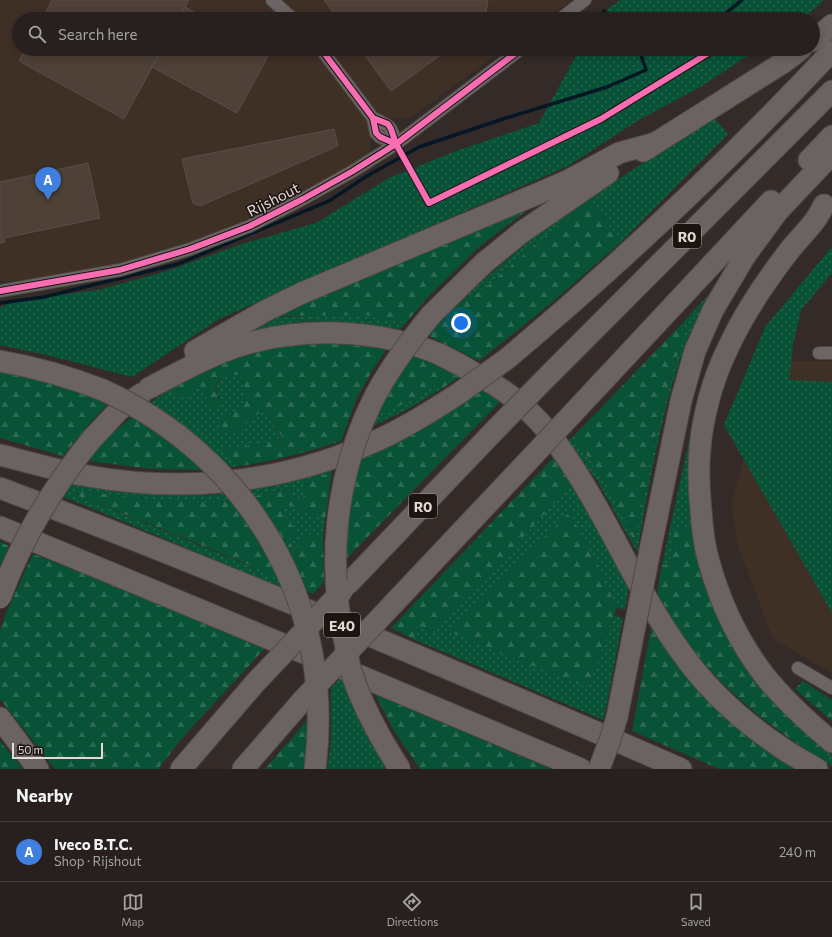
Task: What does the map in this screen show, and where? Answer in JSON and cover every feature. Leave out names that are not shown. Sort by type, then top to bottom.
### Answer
[{"type":"highway","points":[[820,35],[832,25]]},
{"type":"highway","points":[[0,455],[88,476],[140,483],[196,484],[232,482],[263,477],[311,466],[336,458],[370,444],[422,416],[458,394],[508,358],[561,313],[640,243],[792,94],[832,51]]},
{"type":"highway","points":[[400,769],[367,710],[352,674],[338,614],[335,558],[337,525],[343,482],[356,438],[372,401],[394,363],[431,315],[484,262],[522,232],[588,186],[792,56]]},
{"type":"highway","name":"R0","points":[[181,769],[256,682],[496,429],[832,91]]},
{"type":"highway","name":"R0","points":[[243,769],[302,701],[832,136]]},
{"type":"highway","points":[[0,598],[23,544],[43,507],[59,482],[92,440],[119,410],[188,356],[265,311],[302,293],[569,180],[619,153],[655,143]]},
{"type":"highway","points":[[599,769],[617,717],[681,401],[695,351],[713,310],[745,256],[778,211],[832,154]]},
{"type":"highway","points":[[681,401],[708,349],[757,274],[805,218],[828,201]]},
{"type":"highway","points":[[828,201],[814,222],[789,251],[752,301],[727,348],[714,383],[705,415],[700,448],[699,482],[702,525],[708,561],[727,611],[744,644],[764,675],[807,721],[832,742]]},
{"type":"highway","points":[[148,388],[200,361],[230,349],[259,340],[291,335],[332,333],[389,339],[418,347],[440,355],[492,382],[531,413],[548,431],[566,455],[587,488],[632,572],[662,623],[681,653],[707,684],[737,713],[779,746],[817,769]]},
{"type":"highway","points":[[0,361],[47,371],[78,380],[128,401],[188,442],[226,480],[249,508],[266,532],[282,561],[296,594],[308,633],[315,664],[318,693],[318,721],[314,769]]},
{"type":"highway","name":"E40","points":[[0,488],[264,592],[572,721],[681,769]]},
{"type":"highway","name":"E40","points":[[0,527],[581,769]]},
{"type":"highway","points":[[0,718],[38,769]]},
{"type":"street","points":[[272,0],[285,12]]},
{"type":"street","points":[[569,12],[585,0]]},
{"type":"street","points":[[326,56],[373,118],[376,133],[380,137],[396,144]]},
{"type":"street","name":"Rijshout","points":[[0,291],[120,270],[190,249],[250,226],[353,171],[396,144],[512,56]]},
{"type":"street","points":[[819,353],[832,353]]},
{"type":"street","points":[[798,668],[832,688]]},
{"type":"shaded area","points":[[0,0],[572,0],[556,12],[12,12],[12,56],[494,56],[415,114],[407,118],[391,118],[378,112],[367,121],[371,137],[369,154],[303,192],[263,212],[208,235],[98,269],[49,280],[0,281]]},
{"type":"shaded area","points":[[775,361],[832,361],[832,673],[773,639],[737,543],[731,502],[740,474],[752,419]]},
{"type":"green space","points":[[621,0],[824,0],[811,12],[609,12],[607,9]]},
{"type":"green space","points":[[576,56],[747,56],[700,87],[637,121],[568,166],[219,319],[132,377],[51,356],[0,345],[0,307],[21,300],[98,290],[164,272],[242,244],[316,223],[389,178],[456,151],[539,123]]},
{"type":"green space","points":[[715,119],[728,134],[620,243],[590,198],[673,143]]},
{"type":"green space","points":[[590,198],[480,292],[465,298],[488,276],[563,213]]},
{"type":"green space","points":[[590,198],[620,243],[549,305],[479,361],[427,335],[465,298],[480,292]]},
{"type":"green space","points":[[521,208],[526,211],[479,247],[427,298],[406,323],[365,315],[267,316]]},
{"type":"green space","points":[[832,247],[832,273],[801,310],[793,345],[789,380],[832,382],[832,613],[724,425],[765,327]]},
{"type":"green space","points":[[710,293],[688,338],[674,378],[661,427],[637,552],[598,482],[568,441],[574,436],[610,490],[630,529],[634,546],[655,438],[676,359],[685,332],[679,327]]},
{"type":"green space","points":[[365,315],[406,323],[400,329],[327,321],[292,323],[253,331],[250,326],[267,316],[289,317]]},
{"type":"green space","points":[[679,327],[685,332],[661,412],[634,547],[630,529],[610,490],[574,436]]},
{"type":"green space","points":[[313,339],[389,345],[357,398],[341,441],[291,456],[240,466],[223,449],[256,445],[282,437],[264,409],[233,434],[222,431],[218,424],[223,418],[240,409],[243,405],[245,392],[241,375],[228,376],[217,383],[216,392],[221,402],[221,410],[212,408],[208,403],[202,386],[177,400],[168,390],[240,353]]},
{"type":"green space","points":[[412,353],[464,374],[441,389],[437,384],[401,405],[378,413]]},
{"type":"green space","points":[[0,368],[112,400],[90,423],[63,456],[0,438]]},
{"type":"green space","points":[[232,374],[241,375],[245,397],[241,409],[229,414],[233,434],[264,409],[282,438],[256,445],[223,449],[240,466],[206,470],[134,415],[168,390],[177,400],[202,386],[208,403],[222,404],[217,393],[216,385],[218,382]]},
{"type":"green space","points":[[437,384],[441,389],[408,409],[371,427],[378,413],[401,405]]},
{"type":"green space","points":[[486,387],[503,399],[347,558],[347,528],[350,496],[360,460],[409,436]]},
{"type":"green space","points":[[696,409],[693,529],[675,528],[670,564],[662,565]]},
{"type":"green space","points":[[134,415],[206,470],[152,469],[89,461],[107,438]]},
{"type":"green space","points":[[557,454],[575,481],[434,633],[422,626],[413,639],[391,628]]},
{"type":"green space","points":[[332,469],[332,472],[305,481],[303,499],[293,498],[290,488],[241,499],[211,502],[127,497],[77,490],[74,494],[282,579],[288,590],[62,496],[72,483],[150,494],[214,494],[265,487]]},
{"type":"green space","points":[[332,472],[325,520],[286,504],[281,510],[298,534],[288,539],[295,551],[307,534],[323,537],[324,582],[313,594],[284,580],[74,494],[77,490],[127,497],[212,502],[242,499],[290,488],[293,498],[303,499],[305,481]]},
{"type":"green space","points":[[575,481],[630,581],[625,610],[617,607],[570,512],[588,688],[614,616],[623,618],[603,720],[413,639],[422,626],[434,633]]},
{"type":"green space","points":[[286,504],[325,520],[323,537],[307,534],[295,551],[288,539],[297,535],[281,510]]},
{"type":"green space","points":[[570,512],[617,607],[588,688],[449,632]]},
{"type":"green space","points":[[675,528],[693,529],[795,723],[830,754],[821,760],[778,730],[737,697],[700,659],[684,638],[658,595],[662,565],[670,564]]},
{"type":"green space","points":[[0,542],[9,546],[0,567]]},
{"type":"green space","points":[[33,554],[267,646],[183,737],[158,769],[55,769],[0,699],[0,632],[6,613]]},
{"type":"green space","points":[[652,624],[805,769],[719,769],[632,731]]},
{"type":"green space","points":[[343,675],[391,769],[327,769],[331,742],[331,688]]},
{"type":"green space","points":[[803,681],[832,700],[832,721],[795,689]]},
{"type":"green space","points":[[375,694],[550,769],[420,769],[394,731]]},
{"type":"green space","points":[[313,714],[308,769],[265,769]]},
{"type":"green space","points":[[0,741],[23,769],[0,769]]},
{"type":"green space","points":[[830,754],[832,755],[832,766],[821,760]]},
{"type":"building","points":[[52,0],[189,0],[182,12],[46,12]]},
{"type":"building","points":[[324,0],[488,0],[486,12],[333,12]]},
{"type":"building","points":[[185,7],[194,12],[182,12]]},
{"type":"building","points":[[22,56],[158,56],[124,119],[19,61]]},
{"type":"building","points":[[158,56],[268,56],[237,113],[152,67]]},
{"type":"building","points":[[365,56],[439,56],[391,91]]},
{"type":"building","points":[[334,129],[338,146],[200,206],[193,203],[182,159]]},
{"type":"building","points":[[88,163],[100,218],[4,238],[5,242],[0,243],[0,182]]},
{"type":"waterway","points":[[727,12],[742,0]]},
{"type":"waterway","points":[[0,303],[44,297],[178,264],[329,201],[367,176],[419,147],[607,87],[646,70],[641,56]]},
{"type":"cycle path","points":[[326,56],[373,118],[376,133],[380,137],[396,144]]},
{"type":"cycle path","points":[[0,291],[120,270],[190,249],[250,226],[353,171],[396,144],[512,56]]},
{"type":"cycle path","points":[[373,118],[388,124],[396,144],[429,203],[601,119],[704,56]]},
{"type":"place","name":"Iveco B.T.C.","points":[[48,200]]}]
